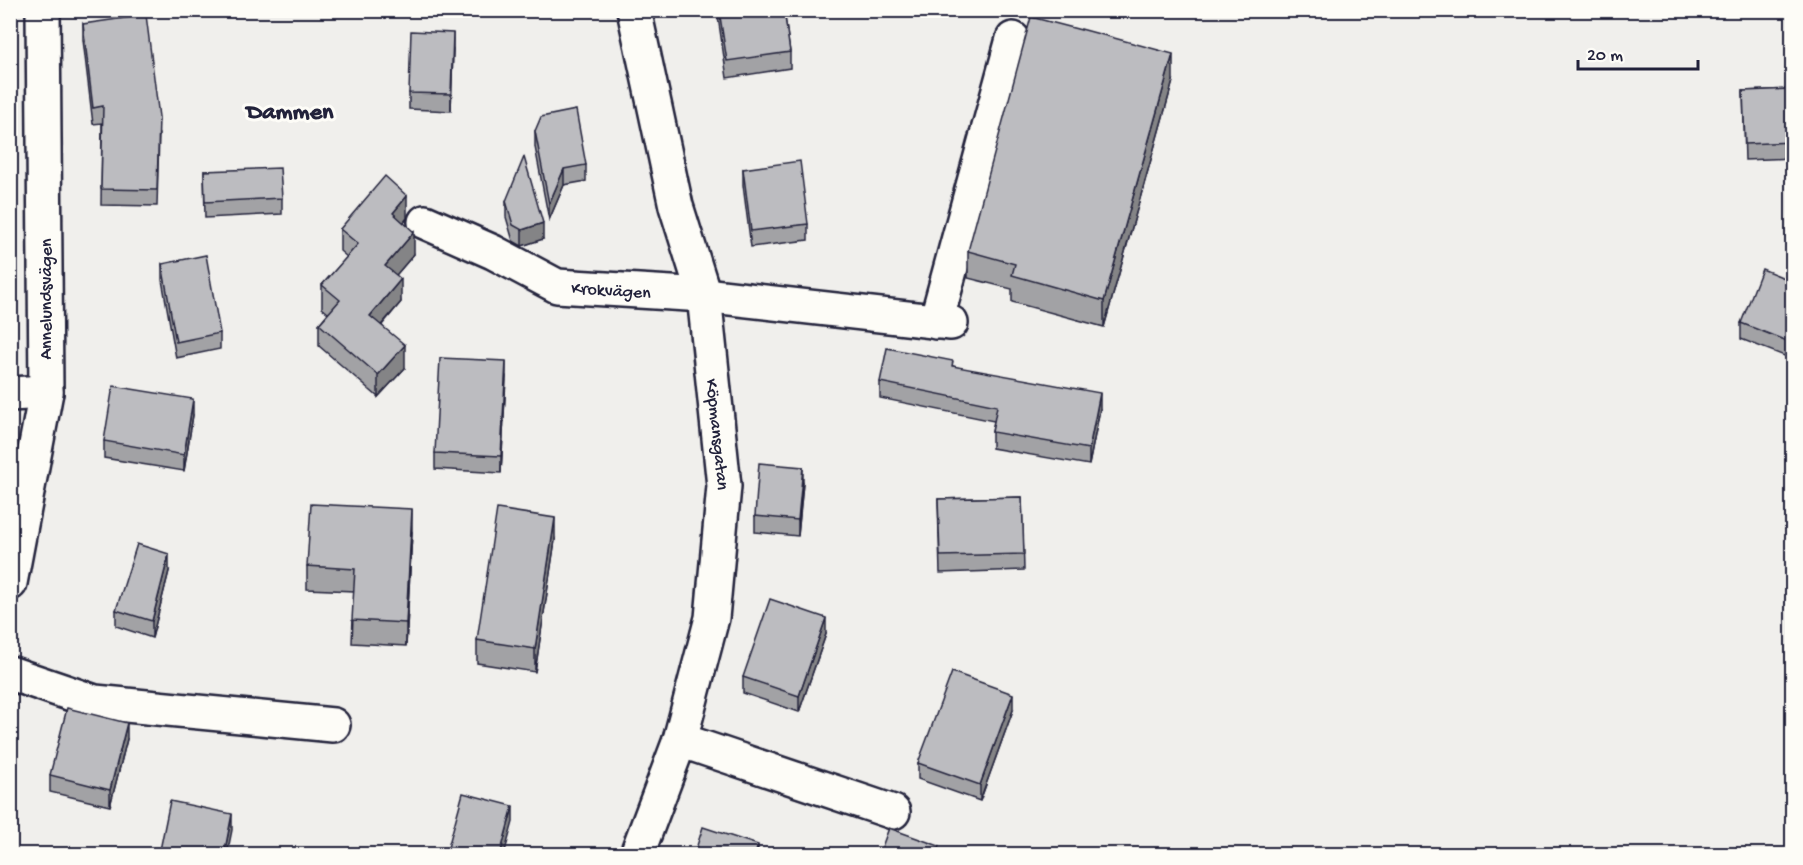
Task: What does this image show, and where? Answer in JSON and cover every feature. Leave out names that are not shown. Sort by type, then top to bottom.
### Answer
[{"type":"street","name":"Annelundsvägen","points":[[10,583],[46,392],[43,10]]},
{"type":"street","name":"Köpmansgatan","points":[[634,10],[676,206],[704,295],[724,486],[712,618],[680,740],[637,855]]},
{"type":"street","name":"Krokvägen","points":[[425,222],[493,252],[557,286],[704,295],[944,323],[1012,39]]},
{"type":"street","points":[[10,394],[46,392]]},
{"type":"street","points":[[10,673],[95,702],[333,725]]},
{"type":"street","points":[[680,740],[892,812]]},
{"type":"building","points":[[719,10],[784,10],[790,52],[727,61]]},
{"type":"building","points":[[146,15],[159,117],[157,190],[101,189],[103,106],[93,108],[83,24]]},
{"type":"building","points":[[1031,17],[1173,54],[1104,301],[1012,275],[1015,264],[968,251]]},
{"type":"building","points":[[411,31],[453,33],[451,94],[409,93]]},
{"type":"building","points":[[1792,89],[1792,142],[1745,144],[1743,91]]},
{"type":"building","points":[[576,110],[586,165],[564,169],[549,204],[535,131],[541,117]]},
{"type":"building","points":[[524,157],[543,223],[522,230],[513,225],[506,201]]},
{"type":"building","points":[[800,161],[808,224],[751,231],[743,169]]},
{"type":"building","points":[[280,168],[282,198],[205,202],[204,171]]},
{"type":"building","points":[[385,176],[407,196],[393,213],[414,232],[385,266],[401,279],[370,316],[405,345],[378,375],[319,324],[340,300],[322,285],[358,244],[340,229]]},
{"type":"building","points":[[206,255],[220,333],[176,342],[162,264]]},
{"type":"building","points":[[1762,269],[1792,281],[1792,343],[1741,323]]},
{"type":"building","points":[[887,348],[953,361],[952,366],[1100,393],[1089,449],[992,432],[997,406],[880,382]]},
{"type":"building","points":[[440,358],[506,361],[501,456],[435,453]]},
{"type":"building","points":[[113,386],[193,399],[184,455],[104,441]]},
{"type":"building","points":[[759,463],[803,467],[798,520],[755,516]]},
{"type":"building","points":[[1022,497],[1024,554],[940,556],[938,499]]},
{"type":"building","points":[[311,504],[412,509],[406,623],[352,620],[355,569],[307,566]]},
{"type":"building","points":[[497,509],[555,518],[535,649],[477,640]]},
{"type":"building","points":[[137,544],[169,554],[152,621],[116,610]]},
{"type":"building","points":[[770,599],[826,618],[799,696],[743,677]]},
{"type":"building","points":[[952,672],[1013,694],[980,785],[918,763]]},
{"type":"building","points":[[67,708],[127,723],[110,790],[50,775]]},
{"type":"building","points":[[463,793],[513,806],[500,855],[446,855]]},
{"type":"building","points":[[170,801],[232,814],[224,855],[159,855]]},
{"type":"building","points":[[703,827],[758,845],[755,855],[694,855]]},
{"type":"building","points":[[889,828],[939,846],[936,855],[879,855]]},
{"type":"district","name":"Dammen","points":[[290,110]]}]
